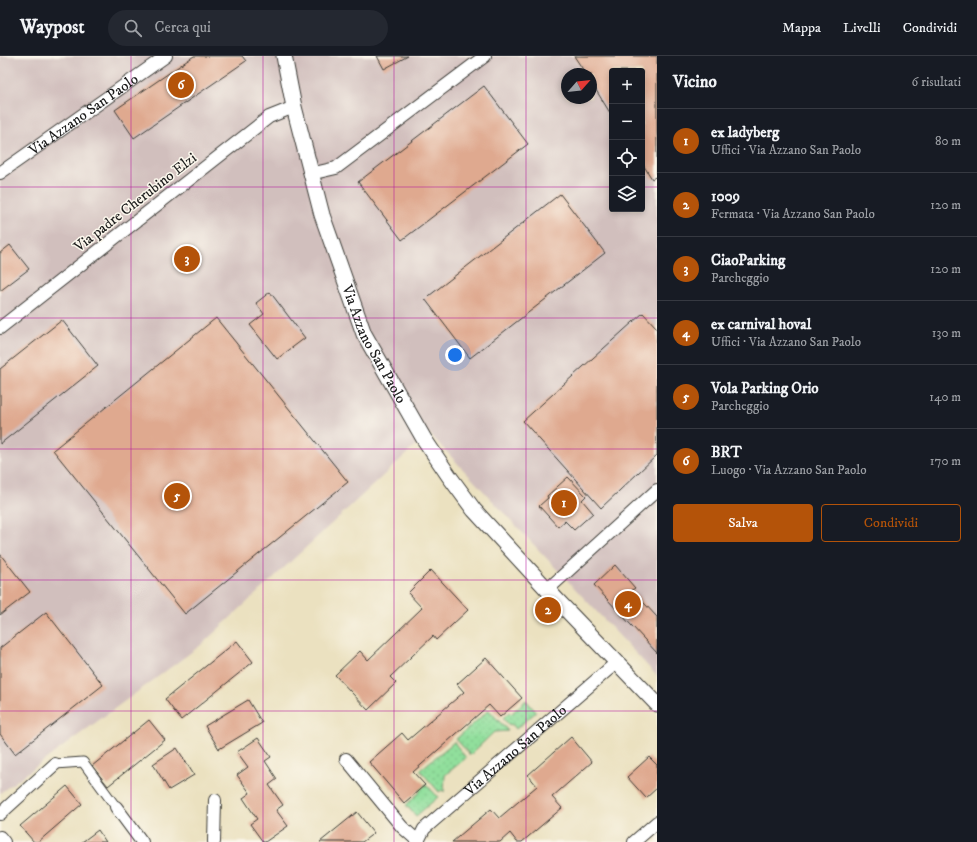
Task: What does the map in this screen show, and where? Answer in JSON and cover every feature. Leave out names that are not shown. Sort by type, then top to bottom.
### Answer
[{"type":"street","name":"Via Azzano San Paolo","points":[[0,173],[166,56]]},
{"type":"street","name":"Via Azzano San Paolo","points":[[284,56],[310,174],[322,214],[364,334],[424,439],[474,510],[657,704]]},
{"type":"street","points":[[310,174],[336,168],[485,56]]},
{"type":"street","name":"Via padre Cherubino Elzi","points":[[0,328],[269,117],[294,106]]},
{"type":"street","points":[[548,590],[657,490]]},
{"type":"street","name":"Via Azzano San Paolo","points":[[418,842],[424,829],[617,662]]},
{"type":"street","points":[[346,759],[402,827],[418,842]]},
{"type":"street","points":[[0,814],[55,764],[83,762],[142,842]]},
{"type":"street","points":[[214,842],[215,800]]},
{"type":"street","points":[[634,842],[657,822]]},
{"type":"street","points":[[0,837],[4,842]]},
{"type":"shaded area","points":[[0,56],[657,56],[657,676],[429,433],[201,645],[0,793]]},
{"type":"green space","points":[[526,700],[536,712],[516,729],[513,725],[508,724],[503,718],[509,712],[511,714]]},
{"type":"green space","points":[[489,710],[508,731],[494,732],[470,755],[456,739]]},
{"type":"green space","points":[[454,742],[466,758],[445,775],[444,792],[442,790],[439,792],[420,770]]},
{"type":"green space","points":[[426,784],[438,797],[416,816],[406,805]]},
{"type":"building","points":[[194,56],[242,56],[246,61],[134,138],[115,110]]},
{"type":"building","points":[[377,56],[408,56],[384,69]]},
{"type":"building","points":[[574,56],[657,56],[657,176],[652,179],[645,168],[645,68],[609,68],[609,111],[597,92],[597,68],[582,68]]},
{"type":"building","points":[[484,86],[528,144],[402,240],[358,182]]},
{"type":"building","points":[[560,194],[605,253],[470,358],[425,299]]},
{"type":"building","points":[[10,245],[29,269],[0,291],[0,253]]},
{"type":"building","points":[[270,292],[305,338],[277,359],[250,325],[264,314],[256,303]]},
{"type":"building","points":[[643,313],[657,328],[657,455],[601,508],[523,421]]},
{"type":"building","points":[[216,318],[348,482],[185,614],[53,450]]},
{"type":"building","points":[[62,320],[98,366],[0,444],[0,369]]},
{"type":"building","points":[[568,477],[586,496],[582,500],[593,513],[574,530],[565,521],[558,527],[539,506],[548,498],[547,496]]},
{"type":"building","points":[[0,554],[30,592],[0,615]]},
{"type":"building","points":[[615,565],[635,588],[632,590],[657,617],[657,653],[594,585]]},
{"type":"building","points":[[431,570],[468,610],[436,640],[433,636],[390,677],[396,683],[368,710],[335,675],[360,651],[368,660],[422,608],[408,593]]},
{"type":"building","points":[[46,612],[103,685],[15,754],[0,734],[0,648]]},
{"type":"building","points":[[237,641],[253,662],[181,720],[165,699]]},
{"type":"building","points":[[486,658],[522,698],[500,717],[489,705],[413,772],[425,785],[404,803],[369,762],[402,733],[408,740],[464,692],[457,684]]},
{"type":"building","points":[[248,700],[262,723],[219,749],[205,726]]},
{"type":"building","points":[[149,720],[165,740],[108,786],[92,766]]},
{"type":"building","points":[[571,737],[592,762],[552,797],[562,808],[522,842],[517,842],[510,833],[500,842],[452,842],[491,809],[499,818],[537,786],[528,775]]},
{"type":"building","points":[[258,738],[271,757],[265,761],[277,779],[269,785],[283,805],[276,810],[288,826],[265,842],[263,842],[250,824],[257,819],[243,798],[250,793],[237,775],[248,767],[237,752]]},
{"type":"building","points":[[177,748],[194,775],[169,790],[153,764]]},
{"type":"building","points":[[649,757],[657,765],[657,788],[646,798],[627,777]]},
{"type":"building","points":[[67,786],[82,804],[38,842],[34,842],[20,826]]},
{"type":"building","points":[[357,812],[374,833],[362,842],[320,842]]},
{"type":"building","points":[[98,830],[106,842],[82,842]]},
{"type":"place","name":"BRT","points":[[181,85]]},
{"type":"place","name":"CiaoParking","points":[[187,259]]},
{"type":"place","name":"Vola Parking Orio","points":[[177,496]]},
{"type":"place","name":"ex ladyberg","points":[[564,503]]},
{"type":"place","name":"ex carnival hoval","points":[[628,604]]},
{"type":"place","name":"1009","points":[[548,610]]}]
